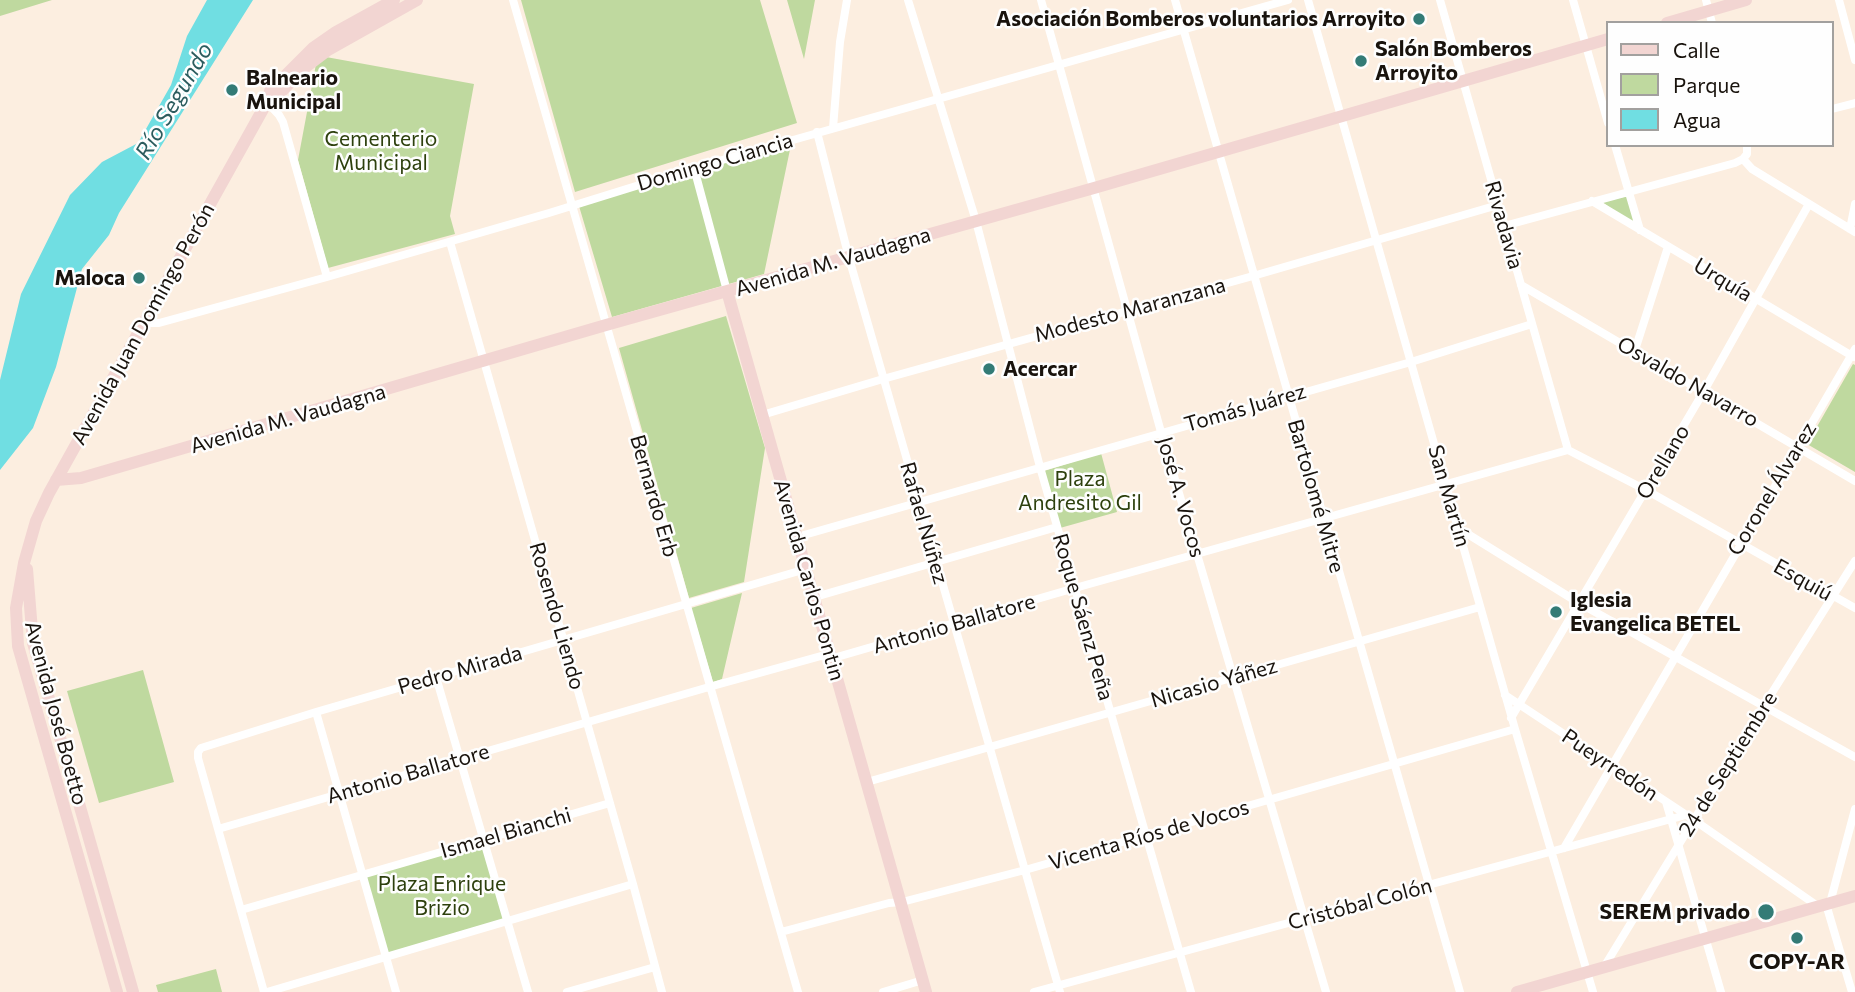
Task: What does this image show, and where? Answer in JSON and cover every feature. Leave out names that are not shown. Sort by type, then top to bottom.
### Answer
[{"type":"main road","name":"Avenida Juan Domingo Perón","points":[[28,550],[36,522],[56,480],[267,102],[270,91],[313,48],[394,0]]},
{"type":"main road","name":"Avenida Juan Domingo Perón","points":[[267,102],[328,50],[418,0]]},
{"type":"main road","points":[[1674,21],[1746,0]]},
{"type":"main road","name":"Avenida M. Vaudagna","points":[[56,480],[81,478],[1606,40]]},
{"type":"main road","name":"Avenida Carlos Pontin","points":[[727,291],[924,986]]},
{"type":"main road","name":"Avenida José Boetto","points":[[28,550],[20,578],[16,608],[18,646],[117,992]]},
{"type":"main road","name":"Avenida José Boetto","points":[[28,550],[28,596],[33,643],[133,992]]},
{"type":"main road","points":[[1517,992],[1855,896]]},
{"type":"street","name":"Bernardo Erb","points":[[513,0],[798,992]]},
{"type":"street","points":[[833,128],[840,42],[848,0]]},
{"type":"street","name":"Roque Sáenz Peña","points":[[908,0],[976,221],[1040,467],[1191,992]]},
{"type":"street","name":"José A. Vocos","points":[[1041,0],[1161,432],[1326,992]]},
{"type":"street","name":"Bartolomé Mitre","points":[[1175,0],[1460,992]]},
{"type":"street","name":"Domingo Ciancia","points":[[142,323],[159,323],[327,277],[817,132],[1288,0]]},
{"type":"street","name":"San Martín","points":[[1308,0],[1511,718],[1593,992]]},
{"type":"street","name":"Rivadavia","points":[[1440,0],[1569,450]]},
{"type":"street","points":[[1573,0],[1606,116]]},
{"type":"street","points":[[1839,0],[1855,60]]},
{"type":"street","points":[[267,102],[283,122],[327,277]]},
{"type":"street","points":[[1834,108],[1855,103]]},
{"type":"street","name":"Rafael Núñez","points":[[817,132],[883,379],[1059,989]]},
{"type":"street","points":[[1616,147],[1640,230]]},
{"type":"street","points":[[1504,226],[1735,163],[1747,154],[1747,147]]},
{"type":"street","points":[[1743,159],[1752,169],[1853,230],[1855,204]]},
{"type":"street","name":"Avenida Carlos Pontin","points":[[694,168],[727,291]]},
{"type":"street","name":"Urquía","points":[[1592,201],[1755,299],[1854,354]]},
{"type":"street","name":"Orellano","points":[[1511,718],[1704,391],[1808,204]]},
{"type":"street","name":"Modesto Maranzana","points":[[762,415],[1498,205]]},
{"type":"street","name":"Rosendo Liendo","points":[[450,242],[662,992]]},
{"type":"street","points":[[1634,350],[1668,247]]},
{"type":"street","name":"Osvaldo Navarro","points":[[1521,285],[1855,481]]},
{"type":"street","name":"Tomás Juárez","points":[[797,537],[1410,362],[1532,324]]},
{"type":"street","name":"Coronel Álvarez","points":[[1564,848],[1854,354]]},
{"type":"street","name":"Antonio Ballatore","points":[[218,829],[709,687],[821,656],[837,657],[954,625],[1075,588],[1569,450]]},
{"type":"street","name":"Esquiú","points":[[1569,450],[1646,490],[1855,608]]},
{"type":"street","points":[[815,597],[1057,527]]},
{"type":"street","points":[[1458,528],[1579,603],[1855,757]]},
{"type":"street","name":"24 de Septiembre","points":[[1604,967],[1678,845],[1690,818],[1855,561]]},
{"type":"street","name":"Pedro Mirada","points":[[218,829],[198,752],[207,744],[806,569]]},
{"type":"street","name":"Nicasio Yáñez","points":[[867,782],[1480,607]]},
{"type":"street","points":[[436,677],[527,992]]},
{"type":"street","name":"Pueyrredón","points":[[1505,695],[1825,905]]},
{"type":"street","points":[[316,712],[396,992]]},
{"type":"street","name":"Vicenta Ríos de Vocos","points":[[781,933],[1025,870],[1515,729]]},
{"type":"street","points":[[1666,802],[1721,992]]},
{"type":"street","name":"Ismael Bianchi","points":[[241,910],[610,803]]},
{"type":"street","points":[[1852,992],[1825,905],[1855,809]]},
{"type":"street","name":"Cristóbal Colón","points":[[1034,992],[1059,989],[1180,953],[1564,848],[1671,820],[1690,818]]},
{"type":"street","points":[[218,829],[265,992],[633,884]]},
{"type":"street","points":[[568,992],[655,967]]},
{"type":"street","points":[[883,992],[924,986]]},
{"type":"green space","points":[[0,0],[52,0],[0,16]]},
{"type":"green space","points":[[521,0],[760,0],[797,123],[575,192]]},
{"type":"green space","points":[[787,0],[815,0],[804,59]]},
{"type":"green space","name":"Cementerio Municipal","points":[[326,57],[474,84],[450,216],[455,234],[328,268],[298,160],[316,64]]},
{"type":"green space","points":[[792,140],[764,274],[612,317],[579,206]]},
{"type":"green space","points":[[1628,196],[1635,225],[1602,202]]},
{"type":"green space","points":[[726,316],[765,448],[744,582],[689,598],[619,348]]},
{"type":"green space","points":[[1853,364],[1855,365],[1855,472],[1807,444]]},
{"type":"green space","name":"Plaza Andresito Gil","points":[[1101,453],[1117,512],[1060,528],[1044,471]]},
{"type":"green space","points":[[742,593],[722,679],[713,682],[691,608]]},
{"type":"green space","points":[[143,670],[174,782],[99,803],[67,691]]},
{"type":"green space","name":"Plaza Enrique Brizio","points":[[482,842],[505,921],[388,955],[365,876]]},
{"type":"green space","points":[[216,969],[222,992],[158,992],[156,985]]},
{"type":"water","name":"Río Segundo","points":[[207,0],[253,0],[119,213],[109,235],[82,269],[56,367],[33,428],[0,470],[0,380],[21,294],[70,195],[102,162],[138,143],[171,85],[187,36]]},
{"type":"place","name":"Asociación Bomberos voluntarios Arroyito","points":[[1419,19]]},
{"type":"place","name":"Salón Bomberos Arroyito","points":[[1361,61]]},
{"type":"place","name":"Balneario Municipal","points":[[232,90]]},
{"type":"place","name":"Maloca","points":[[139,278]]},
{"type":"place","name":"Acercar","points":[[989,369]]},
{"type":"place","name":"Iglesia Evangelica BETEL","points":[[1556,612]]},
{"type":"place","name":"SEREM privado","points":[[1766,912]]},
{"type":"place","name":"COPY-AR","points":[[1797,938]]}]
